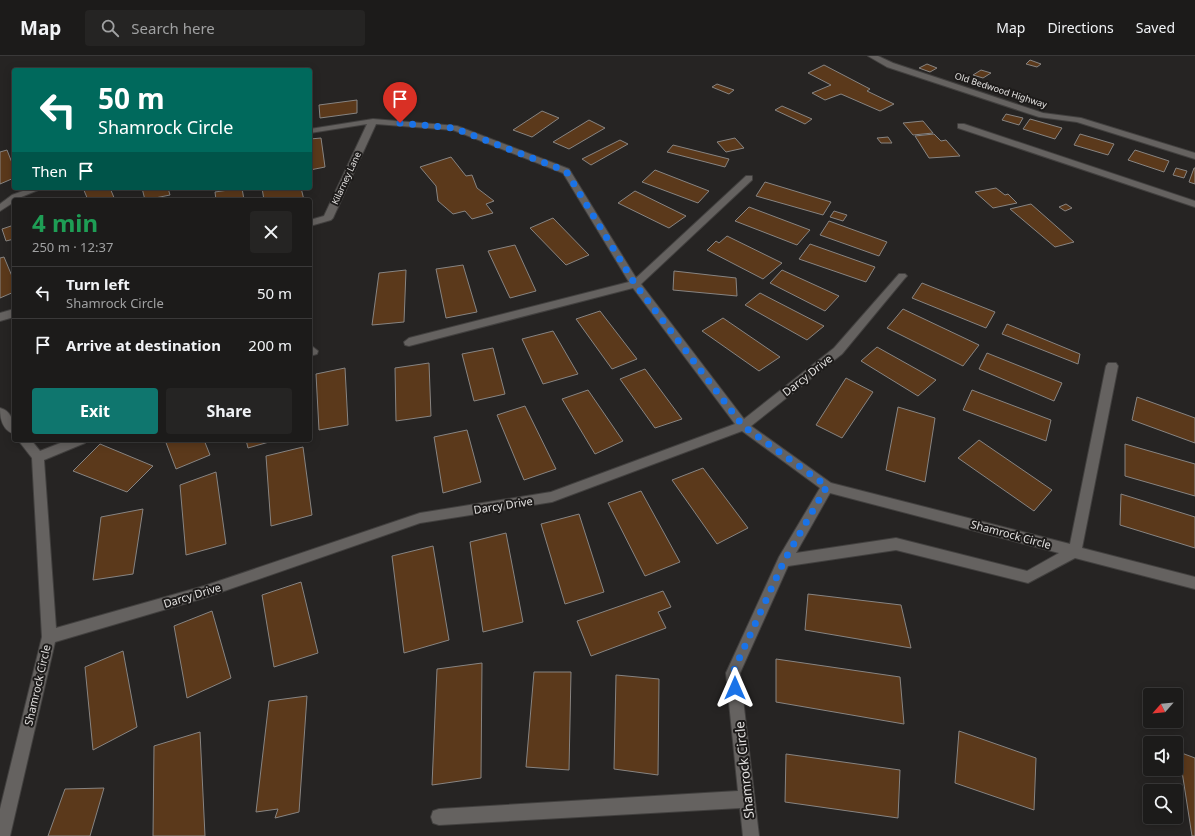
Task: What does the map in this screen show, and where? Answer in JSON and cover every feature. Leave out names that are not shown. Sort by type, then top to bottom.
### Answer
[{"type":"street","name":"Old Bedwood Highway","points":[[872,56],[890,65],[1042,115],[1078,120],[1195,156]]},
{"type":"street","name":"Shamrock Circle","points":[[312,131],[373,121],[454,128],[566,171],[635,284],[743,426],[827,486],[1195,583]]},
{"type":"street","name":"Kilarney Lane","points":[[312,222],[328,218],[373,121]]},
{"type":"street","points":[[961,126],[1195,204]]},
{"type":"street","points":[[409,342],[635,284],[749,178]]},
{"type":"street","points":[[14,198],[33,190]]},
{"type":"street","points":[[0,208],[12,199]]},
{"type":"street","name":"Darcy Drive","points":[[49,636],[204,592],[420,518],[552,497],[743,426],[838,351],[902,276]]},
{"type":"street","points":[[0,317],[12,313]]},
{"type":"street","points":[[784,561],[896,544],[1028,577],[1075,551],[1112,366]]},
{"type":"street","points":[[0,412],[12,426]]},
{"type":"street","points":[[26,442],[38,457],[76,442]]},
{"type":"street","name":"Shamrock Circle","points":[[2,836],[49,636],[38,457]]},
{"type":"street","name":"Shamrock Circle","points":[[751,836],[733,672],[784,561],[827,486]]},
{"type":"street","points":[[439,817],[747,799]]},
{"type":"building","points":[[1030,60],[1041,64],[1037,67],[1026,64]]},
{"type":"building","points":[[927,64],[937,68],[930,72],[919,68]]},
{"type":"building","points":[[824,65],[870,89],[867,91],[894,104],[880,111],[841,94],[825,100],[812,93],[831,85],[808,73]]},
{"type":"building","points":[[981,70],[991,73],[983,78],[973,75]]},
{"type":"building","points":[[717,84],[734,90],[729,94],[712,87]]},
{"type":"building","points":[[357,100],[357,113],[320,118],[319,105]]},
{"type":"building","points":[[782,106],[812,119],[805,124],[775,110]]},
{"type":"building","points":[[542,111],[559,118],[532,137],[513,130]]},
{"type":"building","points":[[1006,114],[1023,118],[1019,125],[1002,120]]},
{"type":"building","points":[[1030,119],[1062,128],[1055,139],[1023,129]]},
{"type":"building","points":[[589,120],[605,128],[569,149],[553,142]]},
{"type":"building","points":[[923,121],[933,133],[913,135],[903,123]]},
{"type":"building","points":[[934,134],[941,141],[946,140],[960,156],[929,158],[915,136]]},
{"type":"building","points":[[1080,134],[1114,144],[1108,155],[1074,145]]},
{"type":"building","points":[[888,137],[892,143],[881,143],[877,138]]},
{"type":"building","points":[[321,138],[325,167],[312,170],[312,139]]},
{"type":"building","points":[[735,138],[744,148],[726,152],[717,142]]},
{"type":"building","points":[[620,140],[628,144],[591,165],[582,159]]},
{"type":"building","points":[[673,145],[729,159],[725,167],[667,152]]},
{"type":"building","points":[[7,150],[12,163],[12,179],[0,184],[0,152]]},
{"type":"building","points":[[1135,150],[1169,161],[1164,172],[1128,160]]},
{"type":"building","points":[[451,157],[466,176],[472,175],[477,188],[494,201],[486,204],[493,213],[472,219],[465,211],[453,214],[438,201],[436,186],[420,167]]},
{"type":"building","points":[[1176,168],[1187,171],[1184,178],[1173,175]]},
{"type":"building","points":[[1195,168],[1195,184],[1189,182]]},
{"type":"building","points":[[655,170],[709,191],[698,203],[642,182]]},
{"type":"building","points":[[765,182],[831,202],[823,215],[756,196]]},
{"type":"building","points":[[996,188],[1005,195],[1008,194],[1017,203],[993,208],[975,192]]},
{"type":"building","points":[[84,190],[111,190],[114,198],[87,198]]},
{"type":"building","points":[[142,190],[169,190],[170,195],[155,198],[144,198]]},
{"type":"building","points":[[242,190],[244,198],[216,198],[215,192]]},
{"type":"building","points":[[262,190],[302,190],[304,198],[264,198]]},
{"type":"building","points":[[635,191],[686,216],[669,228],[618,203]]},
{"type":"building","points":[[1031,204],[1074,242],[1055,247],[1010,209]]},
{"type":"building","points":[[1066,204],[1072,208],[1065,211],[1059,207]]},
{"type":"building","points":[[749,207],[810,230],[797,245],[735,221]]},
{"type":"building","points":[[834,211],[847,215],[843,221],[830,217]]},
{"type":"building","points":[[553,218],[589,255],[566,265],[530,228]]},
{"type":"building","points":[[829,221],[887,242],[879,256],[820,235]]},
{"type":"building","points":[[12,226],[12,240],[6,241],[2,229]]},
{"type":"building","points":[[727,236],[782,263],[763,279],[707,250],[716,241],[719,243]]},
{"type":"building","points":[[810,244],[875,267],[866,282],[799,259]]},
{"type":"building","points":[[515,245],[536,291],[510,298],[488,251]]},
{"type":"building","points":[[4,257],[12,276],[12,293],[0,298],[0,258]]},
{"type":"building","points":[[463,265],[477,312],[446,318],[436,269]]},
{"type":"building","points":[[406,270],[404,322],[372,325],[379,273]]},
{"type":"building","points":[[782,270],[839,296],[825,311],[770,283]]},
{"type":"building","points":[[674,271],[736,278],[737,296],[673,290]]},
{"type":"building","points":[[922,283],[995,312],[986,328],[912,298]]},
{"type":"building","points":[[760,293],[824,326],[807,340],[745,305]]},
{"type":"building","points":[[903,309],[979,345],[963,366],[887,328]]},
{"type":"building","points":[[600,311],[637,359],[612,369],[576,319]]},
{"type":"building","points":[[723,318],[780,357],[759,371],[702,331]]},
{"type":"building","points":[[1007,324],[1080,354],[1078,364],[1002,334]]},
{"type":"building","points":[[553,331],[578,374],[543,384],[522,339]]},
{"type":"building","points":[[877,347],[936,380],[918,396],[861,361]]},
{"type":"building","points":[[493,348],[505,394],[474,401],[462,354]]},
{"type":"building","points":[[987,353],[1062,383],[1054,401],[979,369]]},
{"type":"building","points":[[429,363],[431,416],[396,421],[395,368]]},
{"type":"building","points":[[345,368],[348,425],[319,430],[316,374]]},
{"type":"building","points":[[645,369],[682,419],[655,428],[620,379]]},
{"type":"building","points":[[846,378],[873,392],[842,438],[816,425]]},
{"type":"building","points":[[588,390],[623,441],[595,454],[562,399]]},
{"type":"building","points":[[972,390],[1051,420],[1046,441],[963,410]]},
{"type":"building","points":[[1137,397],[1195,418],[1195,443],[1132,420]]},
{"type":"building","points":[[525,406],[556,469],[524,480],[497,415]]},
{"type":"building","points":[[898,407],[935,418],[925,482],[886,470]]},
{"type":"building","points":[[467,430],[481,482],[443,493],[434,437]]},
{"type":"building","points":[[979,440],[1052,490],[1034,511],[958,458]]},
{"type":"building","points":[[166,442],[205,442],[210,455],[176,469]]},
{"type":"building","points":[[246,442],[269,442],[248,448]]},
{"type":"building","points":[[100,444],[153,466],[127,492],[73,471]]},
{"type":"building","points":[[1125,444],[1195,464],[1195,496],[1125,476]]},
{"type":"building","points":[[303,447],[312,515],[271,526],[266,456]]},
{"type":"building","points":[[703,468],[748,528],[717,544],[672,480]]},
{"type":"building","points":[[216,472],[226,544],[186,555],[180,485]]},
{"type":"building","points":[[641,491],[680,562],[645,576],[608,503]]},
{"type":"building","points":[[1121,494],[1195,517],[1195,548],[1120,525]]},
{"type":"building","points":[[143,509],[133,574],[93,580],[101,517]]},
{"type":"building","points":[[579,514],[604,592],[565,604],[541,524]]},
{"type":"building","points":[[506,533],[523,622],[483,632],[470,542]]},
{"type":"building","points":[[433,546],[449,640],[404,653],[392,556]]},
{"type":"building","points":[[301,582],[318,653],[274,667],[262,595]]},
{"type":"building","points":[[663,591],[671,607],[658,612],[666,628],[591,656],[577,621]]},
{"type":"building","points":[[808,594],[901,605],[911,648],[805,630]]},
{"type":"building","points":[[212,611],[231,678],[187,698],[174,626]]},
{"type":"building","points":[[123,651],[137,727],[93,750],[85,667]]},
{"type":"building","points":[[776,659],[900,677],[904,724],[776,702]]},
{"type":"building","points":[[482,663],[481,778],[432,785],[437,669]]},
{"type":"building","points":[[534,672],[571,672],[569,770],[526,767]]},
{"type":"building","points":[[616,675],[659,679],[658,775],[614,769]]},
{"type":"building","points":[[307,696],[299,812],[275,818],[278,809],[256,812],[269,701]]},
{"type":"building","points":[[959,731],[1036,758],[1034,810],[955,783]]},
{"type":"building","points":[[200,732],[205,836],[153,836],[154,746]]},
{"type":"building","points":[[786,754],[900,770],[898,818],[785,802]]},
{"type":"building","points":[[1183,754],[1195,758],[1195,836],[1192,836],[1183,776]]},
{"type":"building","points":[[104,788],[90,836],[48,836],[65,789]]},
{"type":"route","points":[[400,123],[454,128],[566,171],[635,284],[743,426],[827,486],[784,561],[733,672],[735,688]]}]
